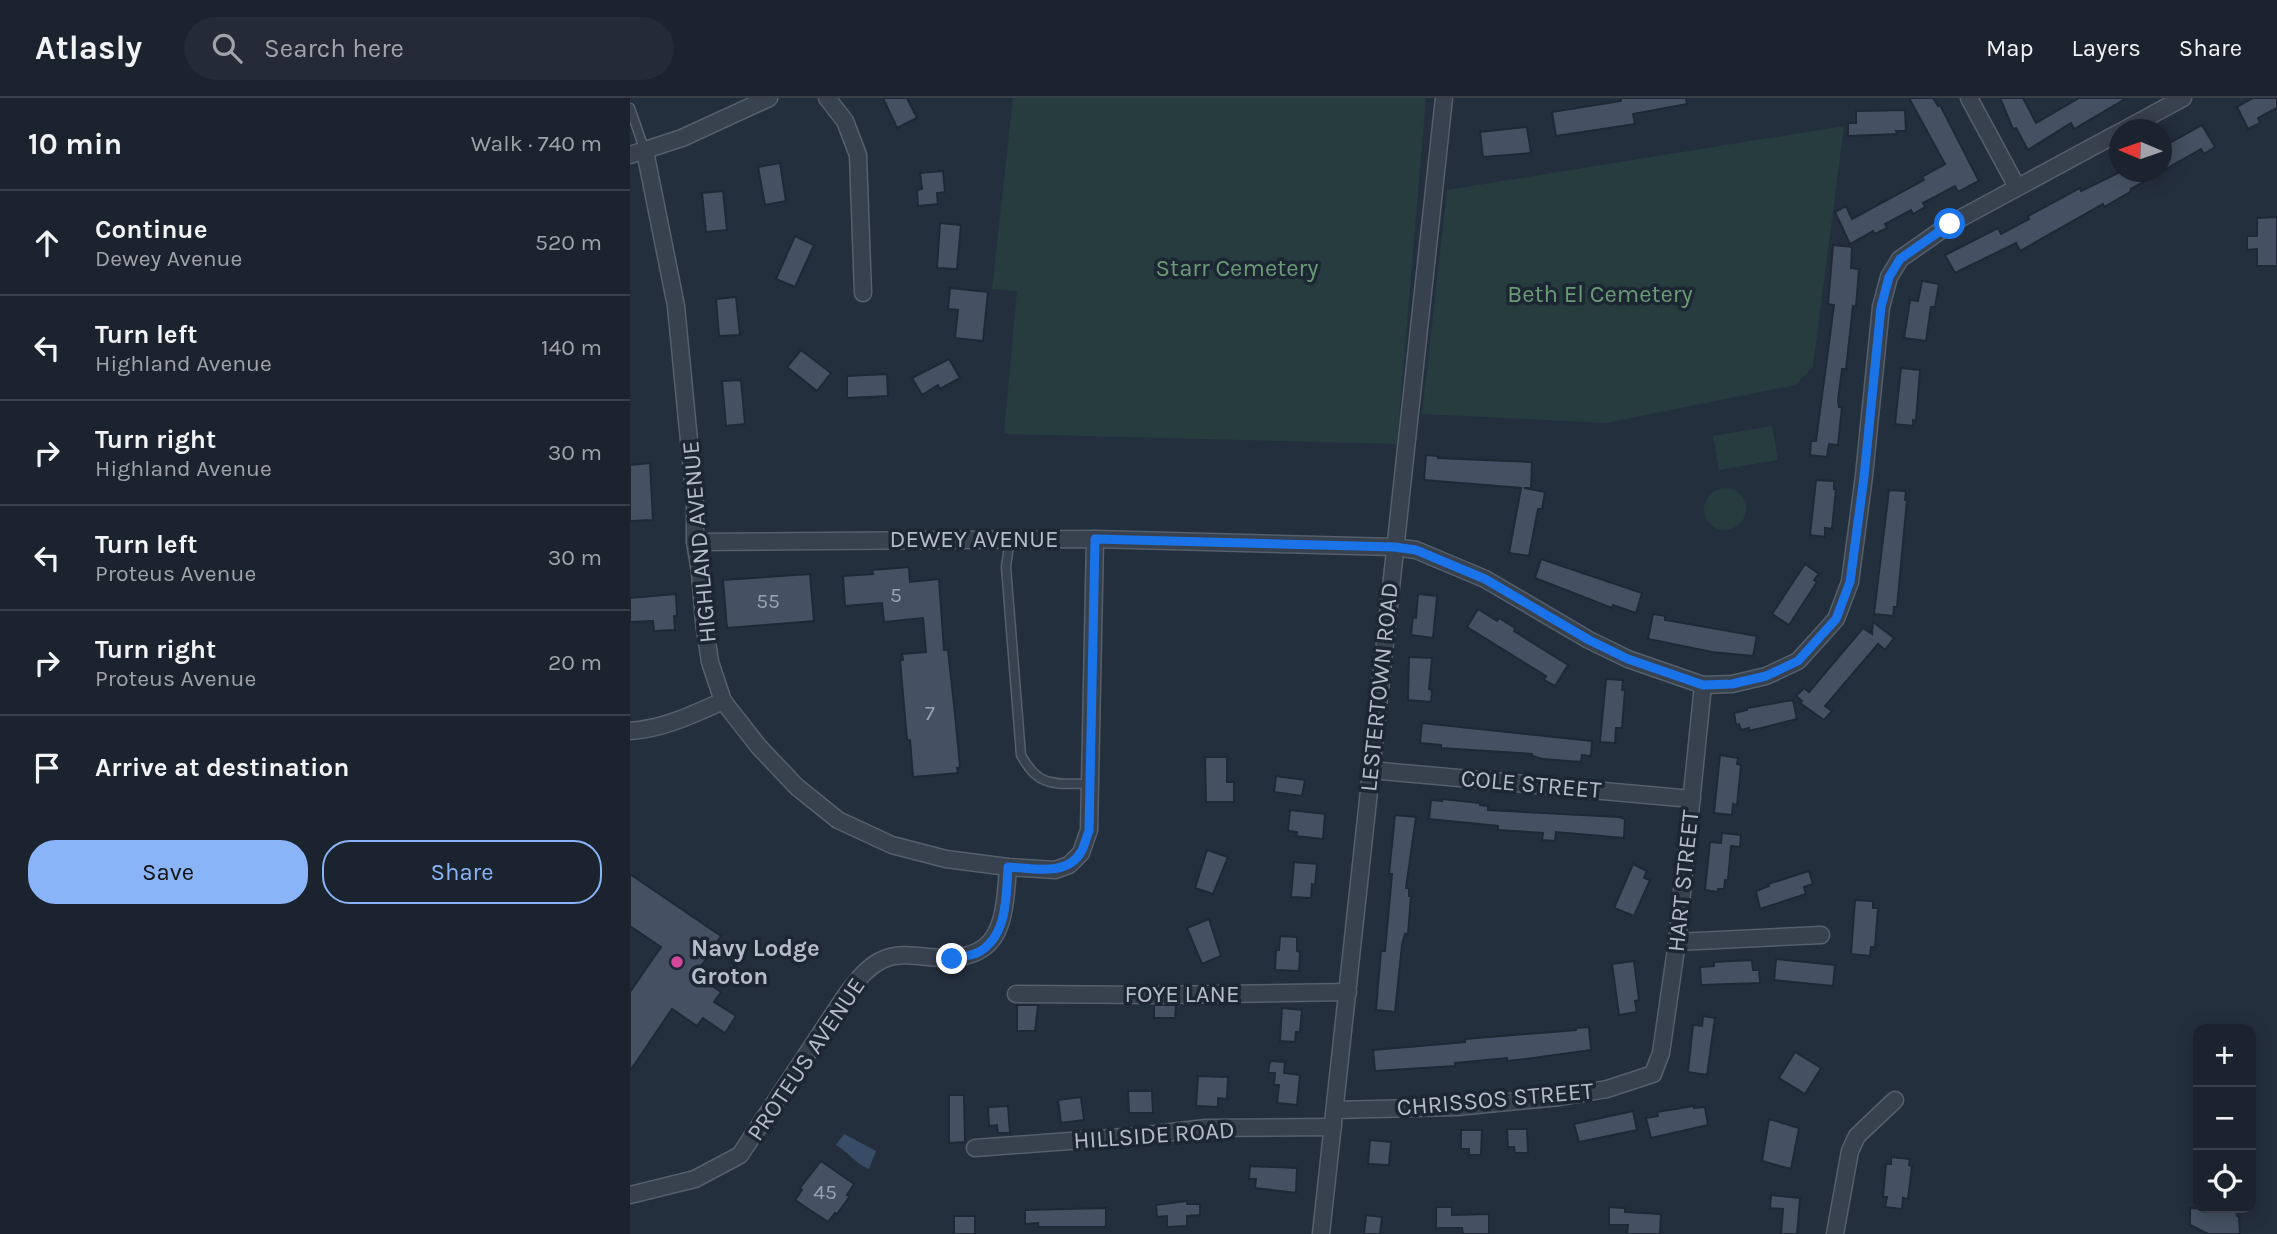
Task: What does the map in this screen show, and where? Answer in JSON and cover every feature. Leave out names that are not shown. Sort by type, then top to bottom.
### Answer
[{"type":"street","points":[[638,153],[682,138],[769,98]]},
{"type":"street","points":[[827,98],[845,121],[858,155],[863,293]]},
{"type":"street","name":"LESTERTOWN ROAD","points":[[1321,1234],[1444,98]]},
{"type":"street","points":[[1969,98],[2017,187]]},
{"type":"street","name":"DEWEY AVENUE","points":[[2144,119],[2183,98]]},
{"type":"street","name":"DEWEY AVENUE","points":[[695,542],[1095,539],[1394,547],[1416,550],[1485,579],[1589,640],[1628,659],[1703,685],[1732,684],[1766,676],[1798,661],[1836,619],[1850,582],[1864,477],[1881,307],[1889,277],[1900,259],[1950,224],[2109,138]]},
{"type":"street","name":"HIGHLAND AVENUE","points":[[638,153],[676,306],[695,503],[695,542],[710,662],[723,701],[758,747],[797,787],[838,820],[892,845],[946,859],[1008,867],[1055,870],[1069,864],[1081,853],[1089,831],[1095,539]]},
{"type":"street","name":"HART STREET","points":[[1653,1074],[1661,1053],[1677,942],[1703,685]]},
{"type":"street","points":[[630,731],[644,730],[686,718],[723,701]]},
{"type":"street","name":"COLE STREET","points":[[1370,770],[1692,799]]},
{"type":"street","name":"PROTEUS AVENUE","points":[[630,1195],[695,1179],[740,1155],[863,973],[882,960],[906,955],[952,959],[979,952],[997,934],[1005,911],[1008,867]]},
{"type":"street","points":[[1677,942],[1821,935]]},
{"type":"street","name":"FOYE LANE","points":[[1016,994],[1348,992]]},
{"type":"street","name":"CHRISSOS STREET","points":[[1335,1110],[1457,1107],[1560,1097],[1607,1089],[1653,1074]]},
{"type":"street","points":[[1835,1234],[1850,1151],[1857,1136],[1895,1100]]},
{"type":"street","name":"HILLSIDE ROAD","points":[[975,1148],[1206,1128],[1333,1127]]},
{"type":"lane","points":[[630,108],[638,153]]},
{"type":"lane","points":[[1010,539],[1006,568],[1021,755],[1031,774],[1050,783],[1090,784]]},
{"type":"green space","name":"Starr Cemetery","points":[[1013,98],[1426,98],[1397,444],[1004,434],[1017,291],[992,289]]},
{"type":"green space","name":"Beth El Cemetery","points":[[1844,126],[1813,367],[1795,385],[1606,423],[1422,414],[1447,190]]},
{"type":"green space","points":[[1772,426],[1778,460],[1719,470],[1713,436]]},
{"type":"green space","points":[[1725,488],[1740,494],[1746,509],[1740,524],[1725,530],[1710,524],[1704,509],[1710,494]]},
{"type":"water","points":[[844,1134],[876,1151],[869,1169],[836,1145]]},
{"type":"building","points":[[883,98],[907,98],[917,118],[897,128]]},
{"type":"building","points":[[1621,98],[1686,98],[1687,104],[1633,114],[1635,124],[1556,136],[1552,112],[1621,101]]},
{"type":"building","points":[[1909,98],[1933,98],[1938,106],[1940,105],[1979,181],[1958,192],[1955,186],[1923,203],[1925,207],[1913,214],[1911,210],[1885,224],[1887,228],[1875,234],[1873,231],[1850,244],[1835,212],[1846,206],[1852,219],[1924,180],[1922,177],[1945,164]]},
{"type":"building","points":[[2000,98],[2023,98],[2036,123],[2079,98],[2127,98],[2074,129],[2071,123],[2028,150],[2016,128],[2013,129]]},
{"type":"building","points":[[2253,98],[2277,98],[2277,108],[2258,118],[2260,123],[2248,129],[2237,107]]},
{"type":"building","points":[[1905,110],[1906,131],[1896,131],[1897,134],[1848,136],[1848,123],[1856,123],[1856,111]]},
{"type":"building","points":[[2202,125],[2215,147],[2204,154],[2201,149],[2172,166],[2172,142]]},
{"type":"building","points":[[1527,127],[1531,153],[1483,157],[1480,132]]},
{"type":"building","points":[[780,163],[786,201],[765,205],[758,167]]},
{"type":"building","points":[[943,171],[945,192],[937,193],[938,204],[918,206],[917,190],[922,189],[920,173]]},
{"type":"building","points":[[2109,177],[2109,182],[2143,182],[2104,207],[2103,204],[2020,251],[2016,243],[1955,273],[1945,255],[1998,228],[2001,234],[2080,188],[2081,191]]},
{"type":"building","points":[[723,191],[727,230],[706,232],[702,193]]},
{"type":"building","points":[[2277,217],[2277,266],[2257,266],[2257,249],[2247,250],[2247,236],[2257,236],[2257,218]]},
{"type":"building","points":[[940,223],[961,225],[957,269],[937,268]]},
{"type":"building","points":[[795,236],[814,245],[795,287],[776,279]]},
{"type":"building","points":[[1833,245],[1852,247],[1851,268],[1859,269],[1856,307],[1853,306],[1846,369],[1842,369],[1838,401],[1839,407],[1842,407],[1838,445],[1829,444],[1827,457],[1810,455],[1811,441],[1816,441],[1834,305],[1828,304]]},
{"type":"building","points":[[1922,281],[1939,284],[1935,307],[1931,307],[1926,341],[1904,338],[1910,300],[1918,301]]},
{"type":"building","points":[[950,288],[988,292],[983,341],[955,338],[958,310],[948,309]]},
{"type":"building","points":[[736,297],[740,335],[719,336],[716,299]]},
{"type":"building","points":[[801,350],[831,373],[817,391],[787,367]]},
{"type":"building","points":[[949,359],[960,378],[940,389],[938,385],[922,395],[912,378]]},
{"type":"building","points":[[1901,368],[1920,370],[1916,421],[1913,420],[1913,426],[1895,424]]},
{"type":"building","points":[[887,374],[888,396],[847,398],[847,376]]},
{"type":"building","points":[[741,380],[745,424],[726,426],[722,381]]},
{"type":"building","points":[[1426,455],[1438,458],[1532,462],[1531,488],[1524,488],[1545,492],[1542,509],[1538,509],[1529,556],[1509,553],[1521,488],[1424,480]]},
{"type":"building","points":[[650,463],[653,520],[630,521],[630,465]]},
{"type":"building","points":[[1816,480],[1834,481],[1836,489],[1832,529],[1825,528],[1825,537],[1810,535]]},
{"type":"building","points":[[1889,490],[1906,491],[1907,500],[1897,607],[1894,607],[1893,616],[1874,614]]},
{"type":"building","points":[[1541,559],[1642,593],[1636,613],[1613,605],[1612,608],[1535,578]]},
{"type":"building","points":[[1805,564],[1819,574],[1814,580],[1817,582],[1789,625],[1772,614]]},
{"type":"building","points":[[909,567],[910,582],[939,579],[944,650],[948,650],[955,714],[960,767],[957,768],[958,773],[913,777],[900,660],[903,660],[902,654],[926,652],[923,618],[884,622],[882,603],[845,606],[843,576]]},
{"type":"building","points":[[810,574],[814,621],[727,628],[723,580]]},
{"type":"building","points":[[676,594],[675,630],[654,631],[653,621],[630,622],[630,598]]},
{"type":"building","points":[[1418,594],[1437,596],[1433,638],[1411,635]]},
{"type":"building","points":[[1478,609],[1497,621],[1499,618],[1515,628],[1514,631],[1568,665],[1555,686],[1544,680],[1546,676],[1467,627]]},
{"type":"building","points":[[1653,614],[1665,616],[1665,620],[1757,636],[1753,656],[1712,652],[1648,639]]},
{"type":"building","points":[[1873,622],[1894,638],[1885,650],[1878,644],[1825,706],[1832,711],[1824,720],[1800,703],[1802,701],[1796,696],[1804,688],[1809,692],[1863,628],[1872,634]]},
{"type":"building","points":[[1409,657],[1432,658],[1429,689],[1432,690],[1431,702],[1408,700]]},
{"type":"building","points":[[1606,679],[1623,680],[1622,690],[1625,690],[1622,728],[1616,728],[1615,743],[1600,742]]},
{"type":"building","points":[[1793,700],[1797,719],[1749,731],[1749,728],[1741,730],[1739,724],[1736,725],[1734,713]]},
{"type":"building","points":[[1422,723],[1592,741],[1591,756],[1582,755],[1581,762],[1543,759],[1532,754],[1441,748],[1441,745],[1420,743]]},
{"type":"building","points":[[1720,755],[1738,758],[1737,764],[1741,765],[1737,805],[1733,804],[1732,815],[1714,813]]},
{"type":"building","points":[[1205,757],[1227,757],[1227,782],[1234,782],[1234,802],[1206,802]]},
{"type":"building","points":[[1276,776],[1305,780],[1302,796],[1274,792]]},
{"type":"building","points":[[1431,800],[1480,803],[1488,806],[1488,810],[1619,817],[1625,819],[1624,838],[1556,832],[1555,841],[1542,840],[1543,833],[1498,830],[1498,826],[1429,819]]},
{"type":"building","points":[[1290,810],[1325,814],[1323,839],[1296,836],[1297,832],[1288,831]]},
{"type":"building","points":[[1395,815],[1416,817],[1406,888],[1409,888],[1411,896],[1408,934],[1405,934],[1402,945],[1395,1012],[1376,1010],[1381,951],[1385,951]]},
{"type":"building","points":[[1722,833],[1741,835],[1740,847],[1731,846],[1728,880],[1725,880],[1724,889],[1718,889],[1718,892],[1705,890],[1710,842],[1721,843]]},
{"type":"building","points":[[1207,850],[1228,857],[1213,894],[1195,888]]},
{"type":"building","points":[[1294,862],[1317,864],[1311,898],[1291,897]]},
{"type":"building","points":[[1633,864],[1647,871],[1644,878],[1650,880],[1634,916],[1614,908]]},
{"type":"building","points":[[1809,871],[1813,884],[1804,887],[1806,894],[1760,909],[1756,891],[1769,886],[1768,884]]},
{"type":"building","name":"Navy Lodge Groton","points":[[630,874],[721,936],[696,974],[721,992],[714,1002],[736,1016],[725,1033],[703,1018],[697,1026],[672,1009],[630,1071],[630,992],[661,947],[630,926]]},
{"type":"building","points":[[1855,900],[1873,901],[1873,908],[1878,908],[1875,947],[1871,947],[1870,956],[1851,954]]},
{"type":"building","points":[[1209,919],[1221,956],[1202,964],[1187,928]]},
{"type":"building","points":[[1280,936],[1297,937],[1297,951],[1300,952],[1299,971],[1275,970]]},
{"type":"building","points":[[1776,959],[1835,965],[1833,986],[1774,980]]},
{"type":"building","points":[[1752,960],[1753,970],[1759,970],[1760,983],[1701,985],[1700,967],[1714,966],[1714,962]]},
{"type":"building","points":[[1634,961],[1639,1000],[1635,1001],[1637,1012],[1619,1015],[1612,964]]},
{"type":"building","points":[[1017,1005],[1038,1005],[1035,1031],[1017,1031]]},
{"type":"building","points":[[1154,1005],[1176,1005],[1175,1018],[1154,1018]]},
{"type":"building","points":[[1282,1008],[1302,1010],[1300,1032],[1296,1032],[1295,1042],[1280,1041]]},
{"type":"building","points":[[1703,1016],[1715,1018],[1707,1075],[1688,1072],[1693,1025],[1702,1026]]},
{"type":"building","points":[[1589,1027],[1591,1050],[1507,1061],[1507,1058],[1455,1063],[1455,1066],[1375,1071],[1373,1050]]},
{"type":"building","points":[[1795,1052],[1821,1068],[1805,1094],[1779,1078]]},
{"type":"building","points":[[1270,1061],[1285,1062],[1284,1073],[1300,1075],[1297,1105],[1277,1103],[1279,1085],[1274,1085],[1275,1073],[1268,1073]]},
{"type":"building","points":[[1198,1076],[1228,1077],[1227,1099],[1218,1098],[1218,1107],[1196,1106]]},
{"type":"building","points":[[1128,1091],[1152,1091],[1153,1113],[1129,1113]]},
{"type":"building","points":[[949,1095],[964,1095],[965,1142],[949,1143]]},
{"type":"building","points":[[1081,1097],[1084,1120],[1061,1123],[1058,1100]]},
{"type":"building","points":[[1008,1106],[1010,1133],[998,1133],[997,1125],[989,1126],[988,1107]]},
{"type":"building","points":[[1694,1106],[1705,1107],[1708,1125],[1651,1138],[1646,1118],[1658,1116],[1657,1112]]},
{"type":"building","points":[[1633,1111],[1637,1130],[1579,1142],[1574,1124]]},
{"type":"building","points":[[1769,1119],[1799,1128],[1791,1169],[1762,1161]]},
{"type":"building","points":[[1507,1129],[1527,1129],[1528,1153],[1515,1153],[1514,1147],[1508,1147]]},
{"type":"building","points":[[1461,1130],[1482,1130],[1481,1155],[1469,1155],[1469,1149],[1461,1149]]},
{"type":"building","points":[[1370,1140],[1391,1142],[1389,1165],[1368,1164]]},
{"type":"building","points":[[1891,1157],[1910,1159],[1909,1165],[1912,1166],[1908,1199],[1903,1198],[1902,1209],[1885,1207],[1887,1197],[1883,1197],[1886,1164],[1891,1164]]},
{"type":"building","points":[[821,1161],[854,1184],[847,1195],[850,1196],[828,1222],[795,1200],[802,1190],[800,1188]]},
{"type":"building","points":[[1250,1166],[1297,1168],[1296,1193],[1255,1188],[1256,1179],[1249,1179]]},
{"type":"building","points":[[1771,1195],[1800,1198],[1797,1234],[1781,1234],[1783,1209],[1770,1208]]},
{"type":"building","points":[[1187,1201],[1187,1204],[1200,1204],[1200,1215],[1187,1216],[1187,1226],[1167,1227],[1167,1216],[1157,1217],[1156,1205]]},
{"type":"building","points":[[1436,1207],[1452,1207],[1452,1215],[1489,1214],[1489,1234],[1463,1234],[1462,1228],[1436,1228]]},
{"type":"building","points":[[1609,1207],[1625,1208],[1625,1212],[1661,1214],[1660,1234],[1627,1234],[1628,1225],[1609,1225]]},
{"type":"building","points":[[1106,1208],[1106,1227],[1038,1227],[1038,1223],[1025,1224],[1025,1210]]},
{"type":"building","points":[[2190,1208],[2193,1208],[2193,1213],[2236,1213],[2240,1234],[2208,1234],[2190,1225]]},
{"type":"building","points":[[1366,1215],[1382,1217],[1380,1234],[1364,1234]]},
{"type":"building","points":[[954,1216],[975,1216],[975,1234],[954,1234]]},
{"type":"place","name":"Navy Lodge Groton","points":[[677,962]]},
{"type":"route","points":[[952,959],[979,952],[997,934],[1005,911],[1008,867],[1055,870],[1069,864],[1081,853],[1089,831],[1095,539],[1394,547],[1416,550],[1485,579],[1589,640],[1628,659],[1703,685],[1732,684],[1766,676],[1798,661],[1836,619],[1850,582],[1864,477],[1881,307],[1889,277],[1900,259],[1950,224]]}]
